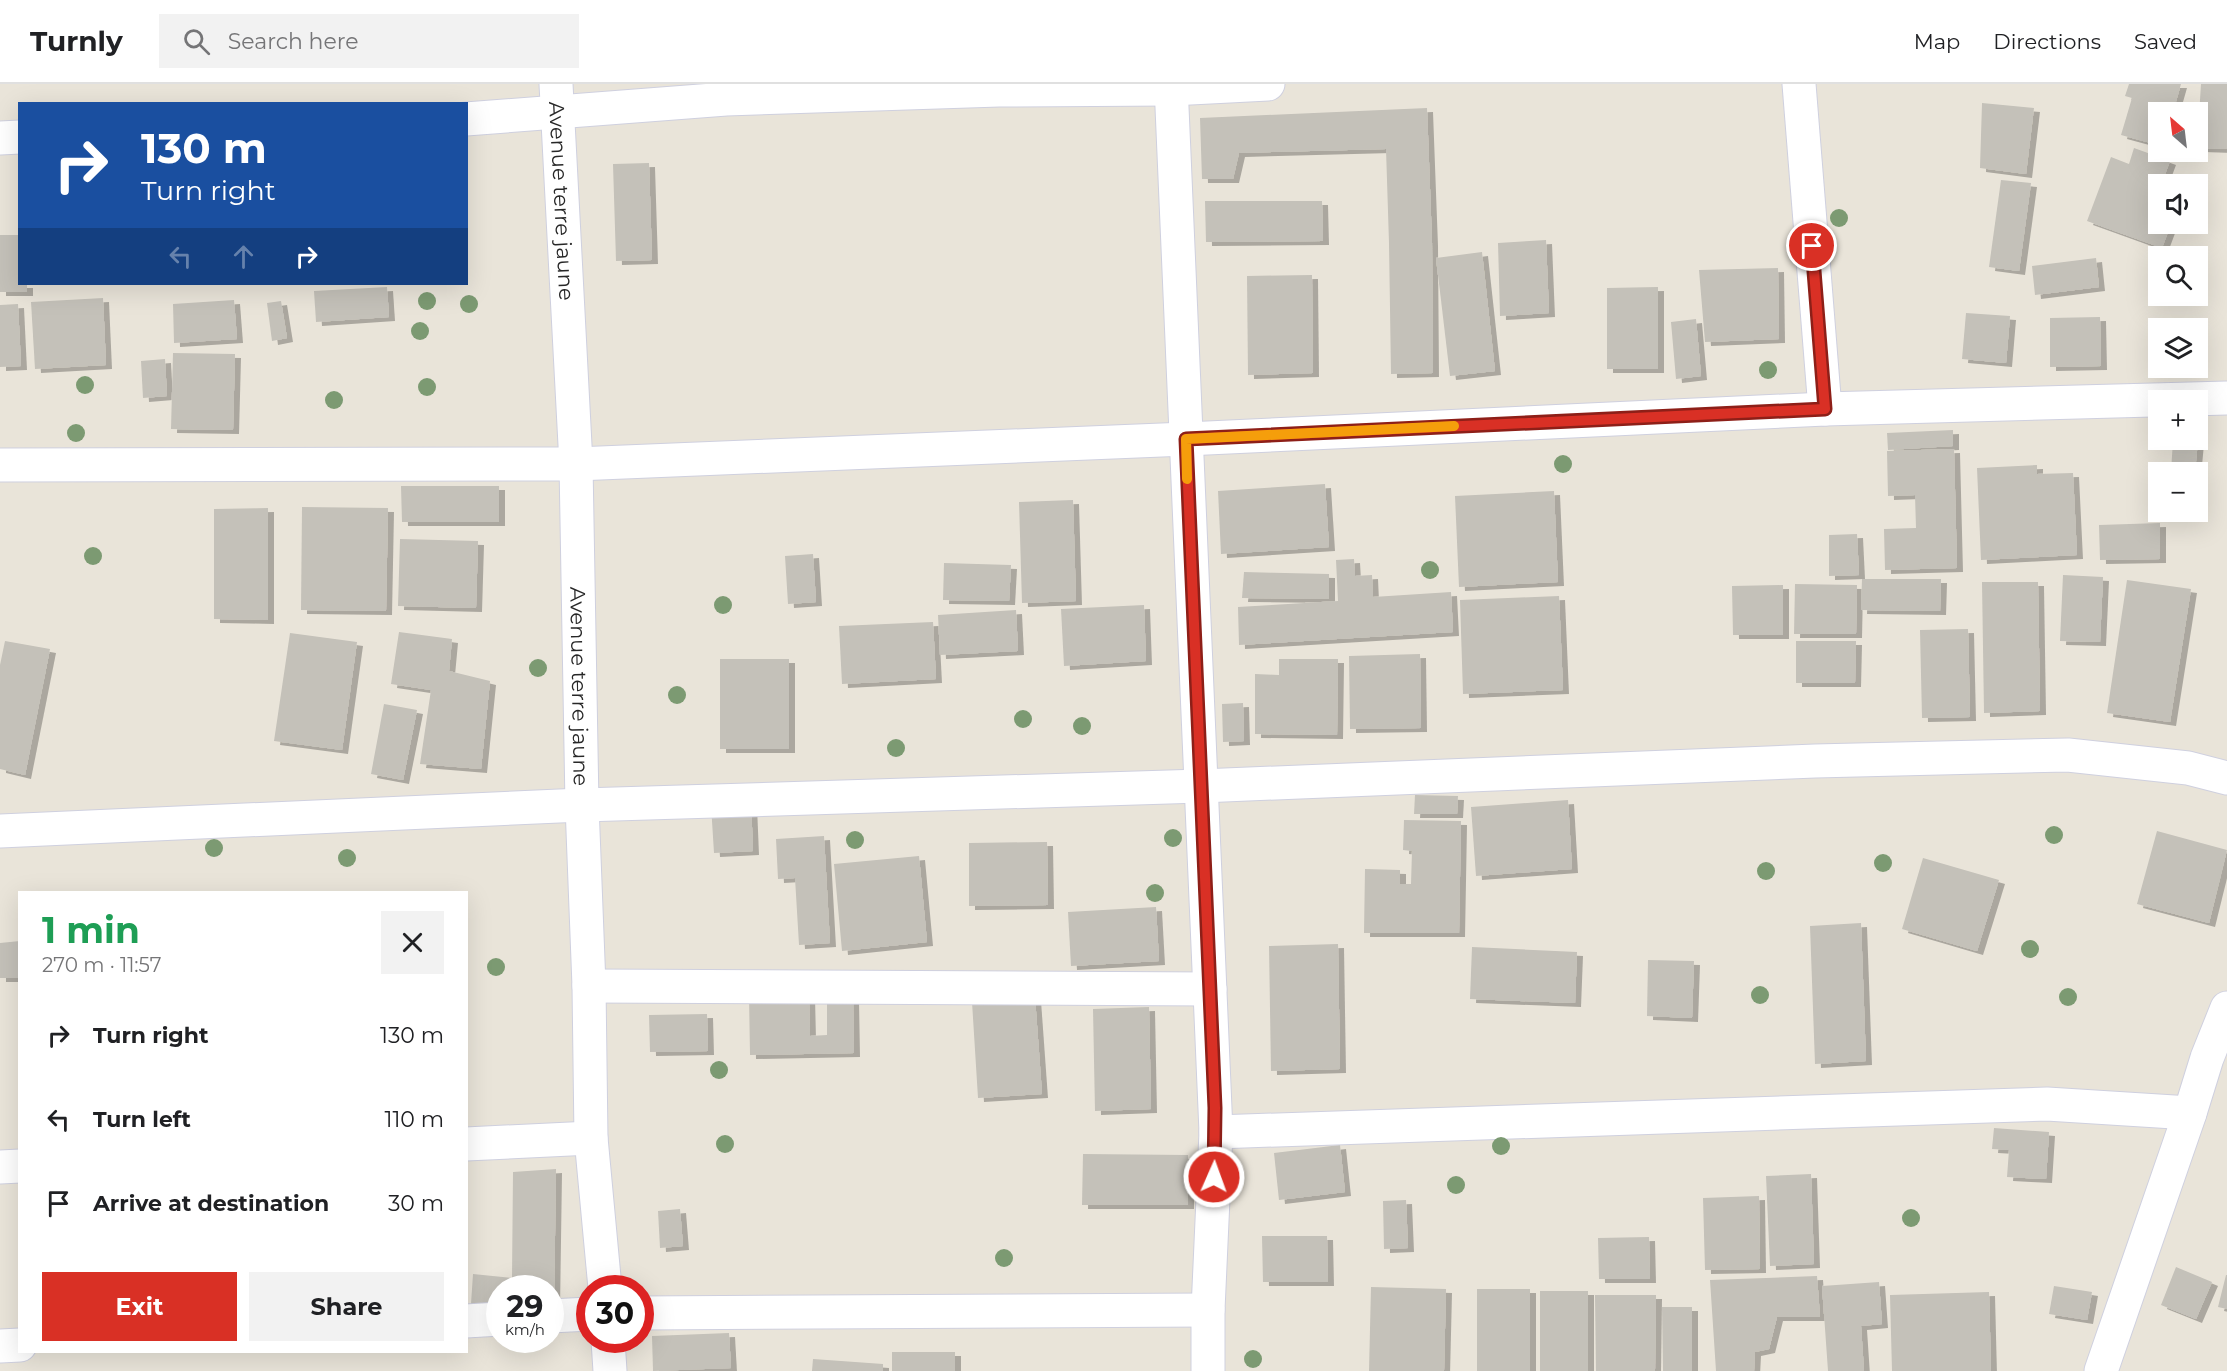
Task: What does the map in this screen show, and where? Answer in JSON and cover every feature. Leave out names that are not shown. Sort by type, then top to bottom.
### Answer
[{"type":"street","points":[[468,119],[556,98],[762,98],[1268,84]]},
{"type":"street","points":[[1799,84],[1825,409]]},
{"type":"street","points":[[1171,87],[1216,1132],[1208,1310],[1208,1371]]},
{"type":"street","name":"Avenue terre jaune","points":[[556,98],[576,464],[591,1138],[604,1275]]},
{"type":"street","points":[[0,138],[18,137]]},
{"type":"street","points":[[0,465],[576,464],[1186,439],[1825,409],[2227,398]]},
{"type":"street","points":[[0,831],[582,805],[1201,786],[1815,761],[2068,755],[2188,768],[2227,778]]},
{"type":"street","points":[[589,986],[1210,989]]},
{"type":"street","points":[[2101,1371],[2190,1113],[2217,1060],[2227,1008]]},
{"type":"street","points":[[1216,1132],[2047,1104],[2190,1113]]},
{"type":"street","points":[[468,1144],[591,1138]]},
{"type":"street","points":[[0,1167],[18,1166]]},
{"type":"street","points":[[654,1313],[1208,1310]]},
{"type":"street","points":[[468,1321],[486,1320]]},
{"type":"street","points":[[0,1346],[18,1345]]},
{"type":"street","points":[[609,1353],[610,1371]]},
{"type":"building","points":[[2129,84],[2181,84],[2176,102],[2148,102],[2148,142],[2121,135],[2132,98],[2125,96]]},
{"type":"building","points":[[2201,84],[2227,84],[2227,149],[2208,148],[2208,102],[2200,102]]},
{"type":"building","points":[[1982,103],[2034,108],[2026,174],[1980,168]]},
{"type":"building","points":[[1427,108],[1432,242],[1433,373],[1391,374],[1386,149],[1239,153],[1233,179],[1202,179],[1200,118]]},
{"type":"building","points":[[2134,148],[2148,153],[2148,162],[2170,162],[2165,174],[2148,174],[2148,234],[2167,234],[2163,246],[2156,246],[2087,221],[2111,157],[2129,164]]},
{"type":"building","points":[[649,163],[652,260],[616,261],[613,164]]},
{"type":"building","points":[[2001,180],[2031,183],[2019,271],[1989,267]]},
{"type":"building","points":[[1205,201],[1322,201],[1323,241],[1206,242]]},
{"type":"building","points":[[0,235],[18,235],[18,285],[27,285],[27,292],[0,292]]},
{"type":"building","points":[[1546,240],[1549,313],[1500,316],[1498,243]]},
{"type":"building","points":[[1482,252],[1495,371],[1450,376],[1436,258]]},
{"type":"building","points":[[2096,258],[2099,287],[2035,295],[2032,266]]},
{"type":"building","points":[[1778,268],[1779,339],[1705,342],[1699,270]]},
{"type":"building","points":[[1312,275],[1313,373],[1248,375],[1247,276]]},
{"type":"building","points":[[387,287],[389,317],[316,322],[314,291]]},
{"type":"building","points":[[1658,287],[1658,369],[1607,369],[1607,288]]},
{"type":"building","points":[[103,298],[106,365],[35,369],[31,302]]},
{"type":"building","points":[[234,300],[237,339],[174,343],[173,304]]},
{"type":"building","points":[[281,301],[287,338],[272,341],[267,303]]},
{"type":"building","points":[[18,304],[21,366],[0,367],[0,305]]},
{"type":"building","points":[[1966,313],[2010,316],[2006,363],[1962,359]]},
{"type":"building","points":[[2100,317],[2101,366],[2050,367],[2050,318]]},
{"type":"building","points":[[1696,319],[1701,376],[1676,379],[1671,322]]},
{"type":"building","points":[[173,353],[235,354],[233,430],[171,429]]},
{"type":"building","points":[[165,359],[167,396],[143,398],[141,361]]},
{"type":"building","points":[[1953,430],[1953,446],[1888,450],[1887,433]]},
{"type":"building","points":[[1954,449],[1957,568],[1885,570],[1884,529],[1916,528],[1915,495],[1888,496],[1887,451]]},
{"type":"building","points":[[2172,450],[2197,450],[2196,462],[2172,462]]},
{"type":"building","points":[[2037,465],[2037,474],[2073,473],[2077,555],[1981,560],[1977,468]]},
{"type":"building","points":[[1325,484],[1329,547],[1221,554],[1218,491]]},
{"type":"building","points":[[401,486],[499,486],[499,522],[402,522]]},
{"type":"building","points":[[1554,491],[1558,582],[1459,587],[1455,496]]},
{"type":"building","points":[[1073,500],[1076,601],[1022,603],[1019,502]]},
{"type":"building","points":[[302,507],[388,508],[386,611],[301,610]]},
{"type":"building","points":[[268,508],[268,620],[214,619],[214,509]]},
{"type":"building","points":[[2160,523],[2160,559],[2100,560],[2099,525]]},
{"type":"building","points":[[1857,534],[1859,575],[1829,576],[1829,535]]},
{"type":"building","points":[[400,539],[478,541],[476,608],[398,606]]},
{"type":"building","points":[[813,554],[816,602],[788,604],[785,556]]},
{"type":"building","points":[[1354,559],[1355,576],[1372,575],[1373,597],[1451,592],[1453,632],[1239,645],[1238,607],[1338,601],[1336,560]]},
{"type":"building","points":[[944,563],[1011,565],[1009,601],[943,600]]},
{"type":"building","points":[[1244,572],[1329,574],[1329,599],[1242,598]]},
{"type":"building","points":[[2063,575],[2103,577],[2100,642],[2060,641]]},
{"type":"building","points":[[1862,579],[1941,579],[1940,611],[1861,610]]},
{"type":"building","points":[[2127,580],[2191,589],[2170,722],[2107,713]]},
{"type":"building","points":[[1982,582],[2038,582],[2040,711],[1984,713]]},
{"type":"building","points":[[1795,584],[1857,585],[1856,634],[1794,634]]},
{"type":"building","points":[[1783,585],[1783,635],[1733,635],[1732,586]]},
{"type":"building","points":[[1559,596],[1563,690],[1463,694],[1460,600]]},
{"type":"building","points":[[1144,605],[1146,661],[1064,666],[1061,609]]},
{"type":"building","points":[[1016,610],[1018,651],[940,655],[938,615]]},
{"type":"building","points":[[933,622],[936,679],[842,684],[839,626]]},
{"type":"building","points":[[1968,629],[1970,717],[1922,718],[1920,630]]},
{"type":"building","points":[[399,632],[452,639],[449,671],[490,681],[481,769],[420,764],[431,690],[391,684]]},
{"type":"building","points":[[290,633],[357,642],[342,750],[274,741]]},
{"type":"building","points":[[5,641],[50,649],[25,775],[0,769],[0,665]]},
{"type":"building","points":[[1796,641],[1856,641],[1855,683],[1796,683]]},
{"type":"building","points":[[1420,654],[1421,728],[1350,729],[1349,656]]},
{"type":"building","points":[[720,659],[789,659],[789,749],[720,749]]},
{"type":"building","points":[[1279,659],[1338,659],[1337,735],[1255,734],[1255,674],[1279,675]]},
{"type":"building","points":[[1243,703],[1244,741],[1223,742],[1222,704]]},
{"type":"building","points":[[384,704],[417,710],[403,780],[371,774]]},
{"type":"building","points":[[1415,795],[1458,796],[1457,814],[1414,814]]},
{"type":"building","points":[[1568,800],[1572,869],[1476,876],[1471,807]]},
{"type":"building","points":[[751,802],[753,851],[714,853],[711,805]]},
{"type":"building","points":[[1404,820],[1461,821],[1459,933],[1364,933],[1365,869],[1400,870],[1400,884],[1411,884],[1412,851],[1403,850]]},
{"type":"building","points":[[2157,831],[2227,850],[2209,923],[2137,904]]},
{"type":"building","points":[[824,836],[830,943],[799,945],[795,878],[778,879],[776,839]]},
{"type":"building","points":[[1047,842],[1048,905],[969,906],[969,843]]},
{"type":"building","points":[[919,856],[927,942],[842,951],[834,864]]},
{"type":"building","points":[[1923,858],[1999,880],[1977,951],[1902,929]]},
{"type":"building","points":[[1156,907],[1159,961],[1071,966],[1068,912]]},
{"type":"building","points":[[1861,923],[1866,1061],[1815,1064],[1810,926]]},
{"type":"building","points":[[18,941],[18,978],[0,978],[0,943]]},
{"type":"building","points":[[1338,944],[1340,1069],[1271,1071],[1269,946]]},
{"type":"building","points":[[1472,947],[1577,952],[1575,1003],[1470,999]]},
{"type":"building","points":[[1648,960],[1694,961],[1692,1018],[1647,1016]]},
{"type":"building","points":[[809,993],[810,1036],[827,1035],[827,998],[853,997],[854,1053],[750,1055],[749,995]]},
{"type":"building","points":[[1035,997],[1042,1094],[978,1098],[972,1002]]},
{"type":"building","points":[[1149,1007],[1151,1109],[1095,1111],[1093,1009]]},
{"type":"building","points":[[707,1014],[708,1051],[650,1052],[649,1015]]},
{"type":"building","points":[[1994,1128],[2049,1132],[2046,1179],[2007,1177],[2009,1150],[1992,1149]]},
{"type":"building","points":[[1340,1145],[1345,1192],[1279,1200],[1274,1153]]},
{"type":"building","points":[[1083,1154],[1188,1155],[1188,1205],[1082,1205]]},
{"type":"building","points":[[556,1169],[554,1275],[512,1275],[513,1172]]},
{"type":"building","points":[[1811,1174],[1814,1264],[1770,1266],[1766,1176]]},
{"type":"building","points":[[1759,1196],[1760,1269],[1705,1270],[1703,1198]]},
{"type":"building","points":[[1406,1200],[1408,1248],[1384,1249],[1383,1201]]},
{"type":"building","points":[[680,1209],[683,1246],[660,1248],[658,1211]]},
{"type":"building","points":[[1262,1236],[1327,1236],[1328,1282],[1263,1282]]},
{"type":"building","points":[[1649,1237],[1650,1279],[1599,1279],[1598,1238]]},
{"type":"building","points":[[2176,1267],[2212,1282],[2196,1319],[2161,1305]]},
{"type":"building","points":[[473,1274],[486,1275],[486,1305],[471,1304]]},
{"type":"building","points":[[2227,1275],[2227,1309],[2218,1307]]},
{"type":"building","points":[[1817,1276],[1820,1317],[1777,1317],[1769,1349],[1755,1352],[1754,1371],[1716,1371],[1710,1280]]},
{"type":"building","points":[[1879,1282],[1882,1324],[1861,1326],[1864,1371],[1828,1371],[1822,1286]]},
{"type":"building","points":[[2054,1286],[2092,1292],[2087,1320],[2049,1314]]},
{"type":"building","points":[[1371,1287],[1446,1289],[1444,1371],[1369,1371]]},
{"type":"building","points":[[1477,1289],[1530,1289],[1530,1371],[1477,1371]]},
{"type":"building","points":[[1540,1291],[1588,1291],[1588,1371],[1540,1371]]},
{"type":"building","points":[[1989,1292],[1991,1371],[1892,1371],[1890,1295]]},
{"type":"building","points":[[1595,1295],[1656,1295],[1655,1371],[1596,1371]]},
{"type":"building","points":[[1662,1307],[1692,1307],[1692,1371],[1663,1371]]},
{"type":"building","points":[[729,1333],[731,1368],[653,1371],[654,1336]]},
{"type":"building","points":[[892,1352],[955,1352],[955,1371],[892,1371]]},
{"type":"building","points":[[813,1359],[883,1364],[883,1371],[812,1371]]},
{"type":"slow traffic","points":[[1187,479],[1186,439],[1454,426]]},
{"type":"route","points":[[1214,1177],[1216,1132],[1186,439],[1825,409],[1812,246]]}]
